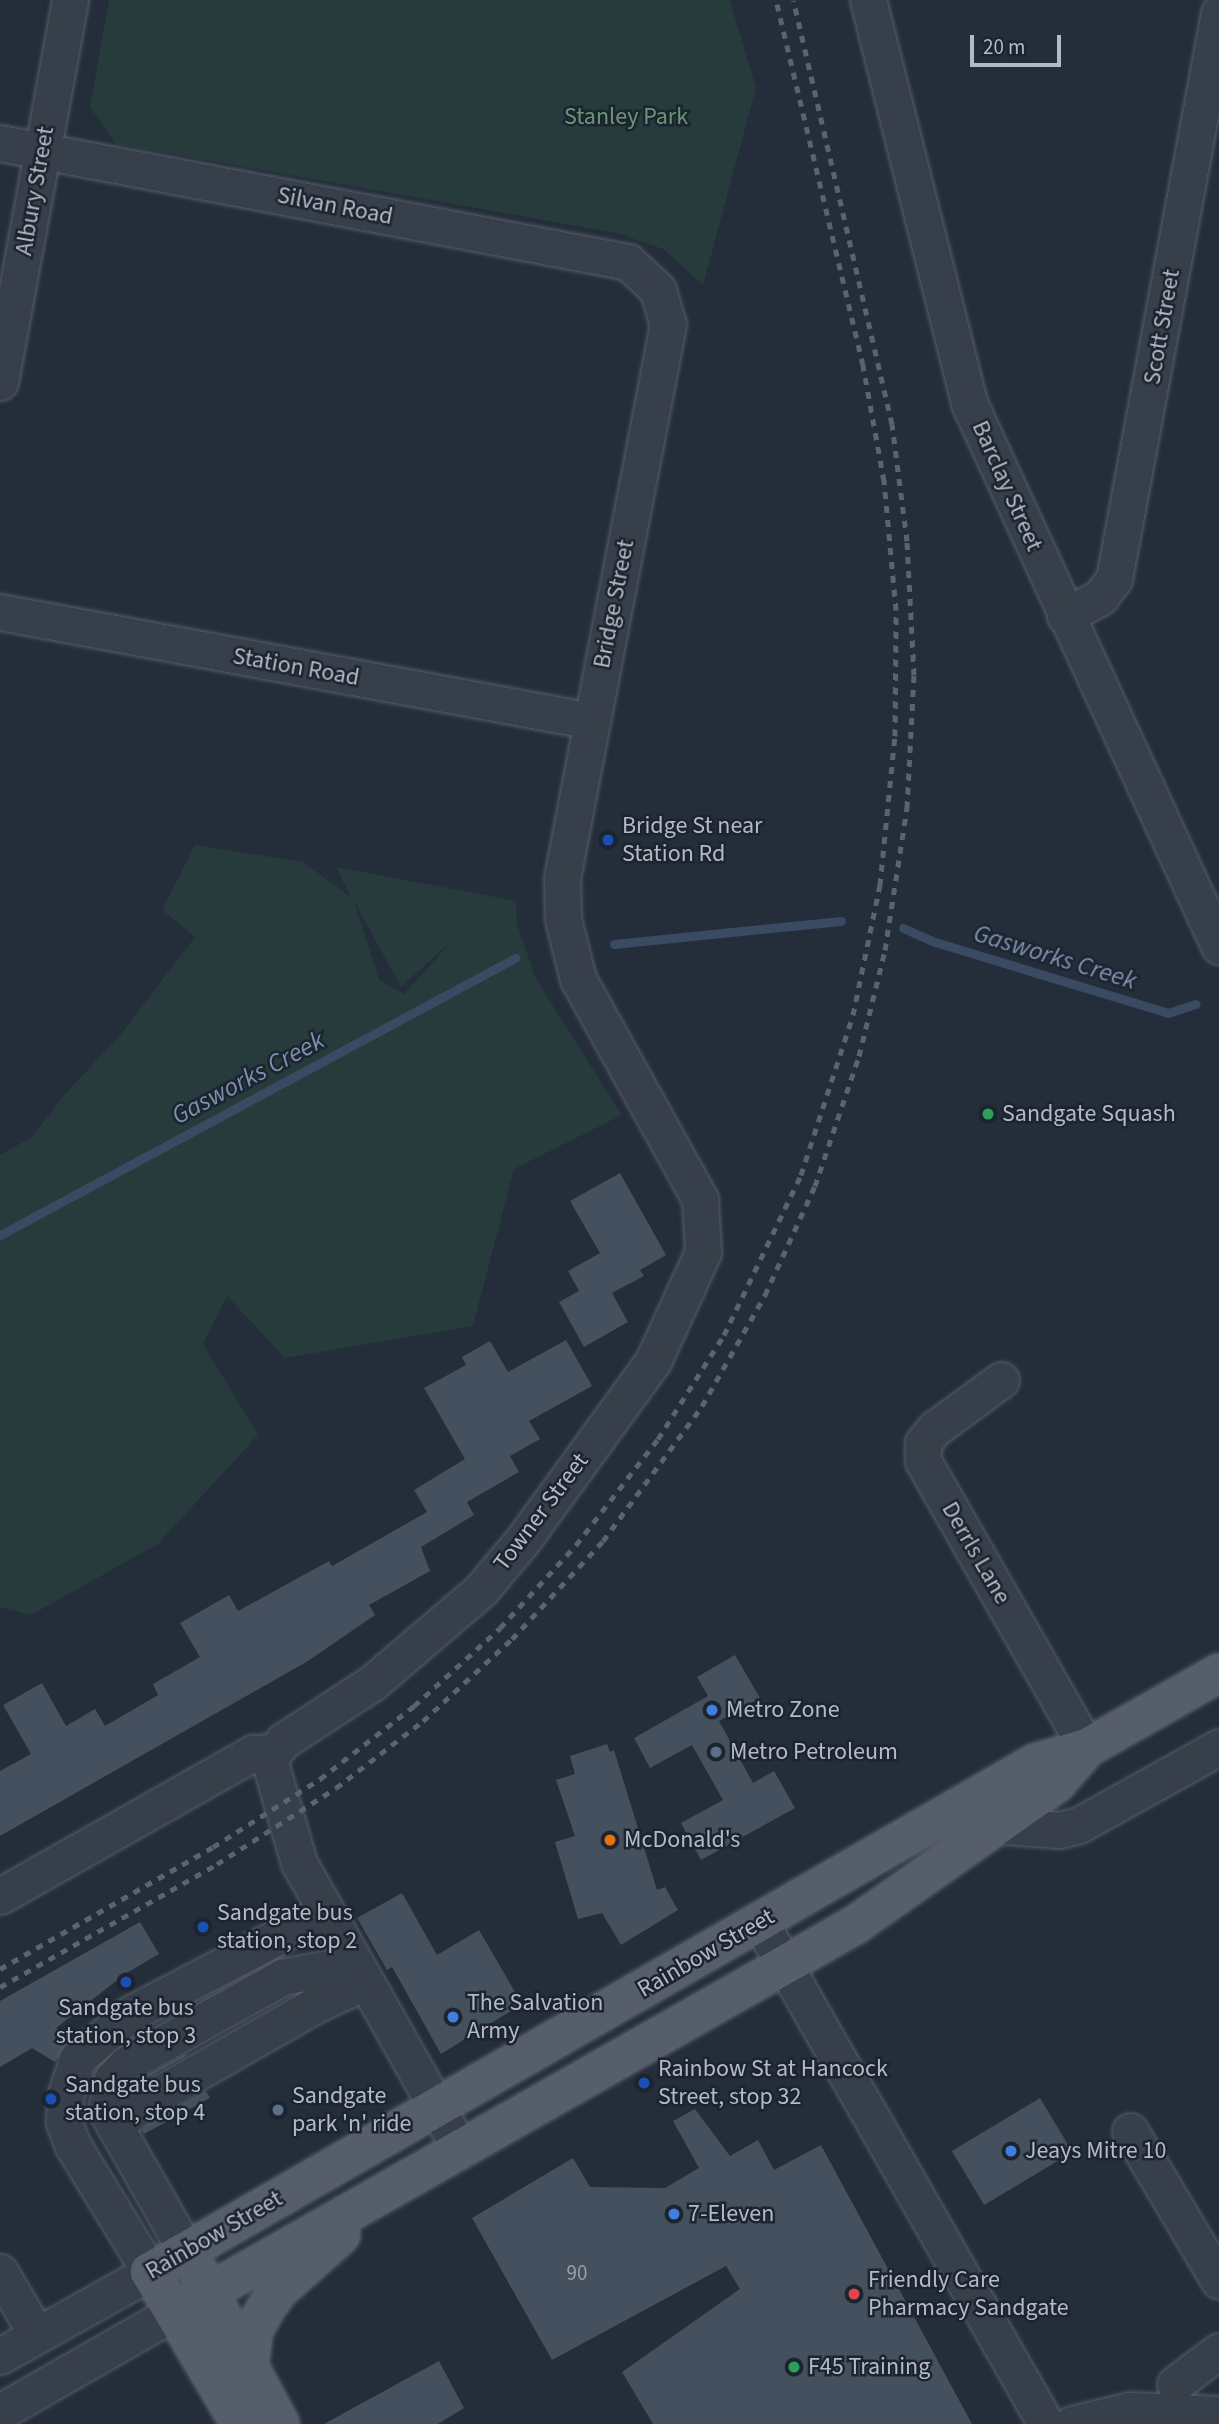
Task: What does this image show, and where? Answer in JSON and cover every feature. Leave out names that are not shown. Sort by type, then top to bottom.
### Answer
[{"type":"main road","name":"Rainbow Street","points":[[150,2272],[1035,1763],[1087,1748],[1219,1673]]},
{"type":"main road","name":"Rainbow Street","points":[[176,2312],[855,1925],[1057,1783],[1087,1748]]},
{"type":"main road","points":[[249,2368],[254,2330],[278,2291],[330,2249],[365,2203]]},
{"type":"main road","points":[[186,2251],[281,2424]]},
{"type":"main road","points":[[150,2272],[240,2424]]},
{"type":"street","name":"Albury Street","points":[[0,382],[70,0]]},
{"type":"street","name":"Barclay Street","points":[[868,0],[969,403],[1219,946]]},
{"type":"street","name":"Scott Street","points":[[1066,616],[1100,597],[1115,579],[1219,14]]},
{"type":"street","name":"Silvan Road","points":[[0,143],[628,262],[658,290]]},
{"type":"street","name":"Bridge Street","points":[[563,919],[562,878],[668,324],[658,290]]},
{"type":"street","name":"Station Road","points":[[0,612],[592,721]]},
{"type":"street","name":"Towner Street","points":[[0,1896],[253,1753],[272,1752],[372,1683],[481,1590],[653,1361],[703,1252],[699,1199],[579,979],[563,919]]},
{"type":"street","name":"Derrls Lane","points":[[1001,1380],[934,1429],[923,1443],[923,1461],[1087,1748]]},
{"type":"street","points":[[994,1825],[1059,1830],[1079,1825],[1219,1747]]},
{"type":"street","points":[[272,1752],[269,1768],[290,1839],[325,1912],[461,2150]]},
{"type":"street","points":[[150,2272],[73,2146],[64,2122],[65,2097],[77,2059],[128,2015],[325,1912]]},
{"type":"street","points":[[760,1922],[787,1965],[1046,2424]]},
{"type":"street","points":[[186,2251],[106,2110],[107,2092],[113,2078],[127,2064],[282,1977],[360,1973]]},
{"type":"street","points":[[1130,2131],[1219,2281]]},
{"type":"street","points":[[0,2272],[37,2335]]},
{"type":"street","name":"Rainbow Street","points":[[0,2356],[150,2272]]},
{"type":"street","name":"Rainbow Street","points":[[0,2412],[176,2312]]},
{"type":"street","points":[[1175,2384],[1219,2351]]},
{"type":"street","points":[[1072,2424],[1130,2410],[1219,2414]]},
{"type":"green space","name":"Stanley Park","points":[[109,0],[730,0],[756,88],[703,285],[663,249],[616,233],[116,144],[90,107]]},
{"type":"green space","points":[[195,845],[303,862],[351,897],[336,867],[516,901],[517,924],[536,979],[622,1115],[514,1169],[473,1326],[285,1358],[227,1296],[203,1344],[258,1435],[158,1544],[31,1615],[0,1607],[0,1155],[32,1137],[65,1094],[121,1034],[195,937],[162,910]],"holes":[[[354,901],[401,987],[452,941],[404,994],[379,980]]]},
{"type":"building","points":[[620,1173],[666,1255],[640,1270],[644,1276],[612,1293],[628,1322],[584,1347],[559,1302],[579,1291],[568,1271],[600,1253],[570,1201]]},
{"type":"building","points":[[566,1340],[592,1386],[529,1421],[540,1439],[510,1456],[519,1472],[467,1502],[474,1515],[421,1547],[430,1571],[369,1605],[375,1615],[308,1661],[0,1836],[0,1771],[31,1754],[3,1705],[42,1683],[66,1726],[95,1709],[105,1726],[158,1695],[153,1684],[200,1657],[180,1623],[229,1595],[238,1611],[329,1561],[332,1566],[427,1512],[414,1490],[465,1459],[424,1388],[466,1365],[462,1357],[490,1341],[508,1372]]},
{"type":"building","points":[[735,1655],[760,1698],[719,1721],[753,1783],[774,1771],[795,1808],[701,1860],[681,1823],[723,1800],[692,1745],[650,1768],[634,1738],[708,1696],[697,1677]]},
{"type":"building","points":[[607,1744],[610,1752],[614,1750],[657,1890],[665,1887],[678,1910],[621,1945],[602,1913],[578,1919],[555,1842],[575,1836],[556,1780],[575,1774],[570,1756]]},
{"type":"building","points":[[402,1893],[437,1955],[479,1930],[522,2004],[441,2054],[392,1967],[387,1970],[357,1918]]},
{"type":"building","points":[[140,1922],[159,1954],[125,1974],[56,2028],[72,2037],[55,2062],[32,2048],[0,2067],[0,2001]]},
{"type":"building","points":[[185,2054],[186,2056],[134,2085],[139,2080]]},
{"type":"building","points":[[206,2091],[210,2098],[144,2134],[142,2130],[150,2122]]},
{"type":"building","points":[[1040,2098],[1072,2152],[984,2205],[952,2151]]},
{"type":"building","points":[[695,2109],[730,2156],[758,2140],[774,2170],[821,2145],[972,2424],[653,2424],[622,2372],[740,2289],[726,2266],[552,2360],[472,2218],[573,2158],[590,2187],[665,2188],[699,2168],[673,2121]]},
{"type":"building","points":[[439,2361],[464,2408],[438,2424],[324,2424]]},
{"type":"waterway","name":"Gasworks Creek","points":[[614,944],[841,921]]},
{"type":"waterway","name":"Gasworks Creek","points":[[903,928],[935,942],[1168,1013],[1196,1004]]},
{"type":"waterway","name":"Gasworks Creek","points":[[0,1235],[515,958]]},
{"type":"railway","points":[[0,1969],[213,1847],[320,1779],[414,1706],[500,1628],[576,1545],[658,1439],[724,1335],[801,1175],[853,1015],[880,885],[895,736],[896,610],[884,481],[863,365],[776,0]]},
{"type":"railway","points":[[0,1987],[217,1864],[336,1788],[423,1721],[512,1639],[603,1541],[702,1406],[765,1295],[815,1186],[859,1056],[885,950],[907,808],[914,675],[907,541],[892,424],[793,0]]},
{"type":"place","name":"Bridge St near Station Rd","points":[[608,840]]},
{"type":"place","name":"Sandgate Squash","points":[[988,1114]]},
{"type":"place","name":"Metro Zone","points":[[712,1710]]},
{"type":"place","name":"Metro Petroleum","points":[[716,1752]]},
{"type":"place","name":"McDonald's","points":[[610,1840]]},
{"type":"place","name":"Sandgate bus station, stop 2","points":[[203,1927]]},
{"type":"place","name":"Sandgate bus station, stop 3","points":[[126,1982]]},
{"type":"place","name":"The Salvation Army","points":[[453,2017]]},
{"type":"place","name":"Rainbow St at Hancock Street, stop 32","points":[[644,2083]]},
{"type":"place","name":"Sandgate bus station, stop 4","points":[[51,2099]]},
{"type":"place","name":"Sandgate park 'n' ride","points":[[278,2110]]},
{"type":"place","name":"Jeays Mitre 10","points":[[1011,2151]]},
{"type":"place","name":"7-Eleven","points":[[674,2214]]},
{"type":"place","name":"Friendly Care Pharmacy Sandgate","points":[[854,2294]]},
{"type":"place","name":"F45 Training","points":[[794,2367]]}]
